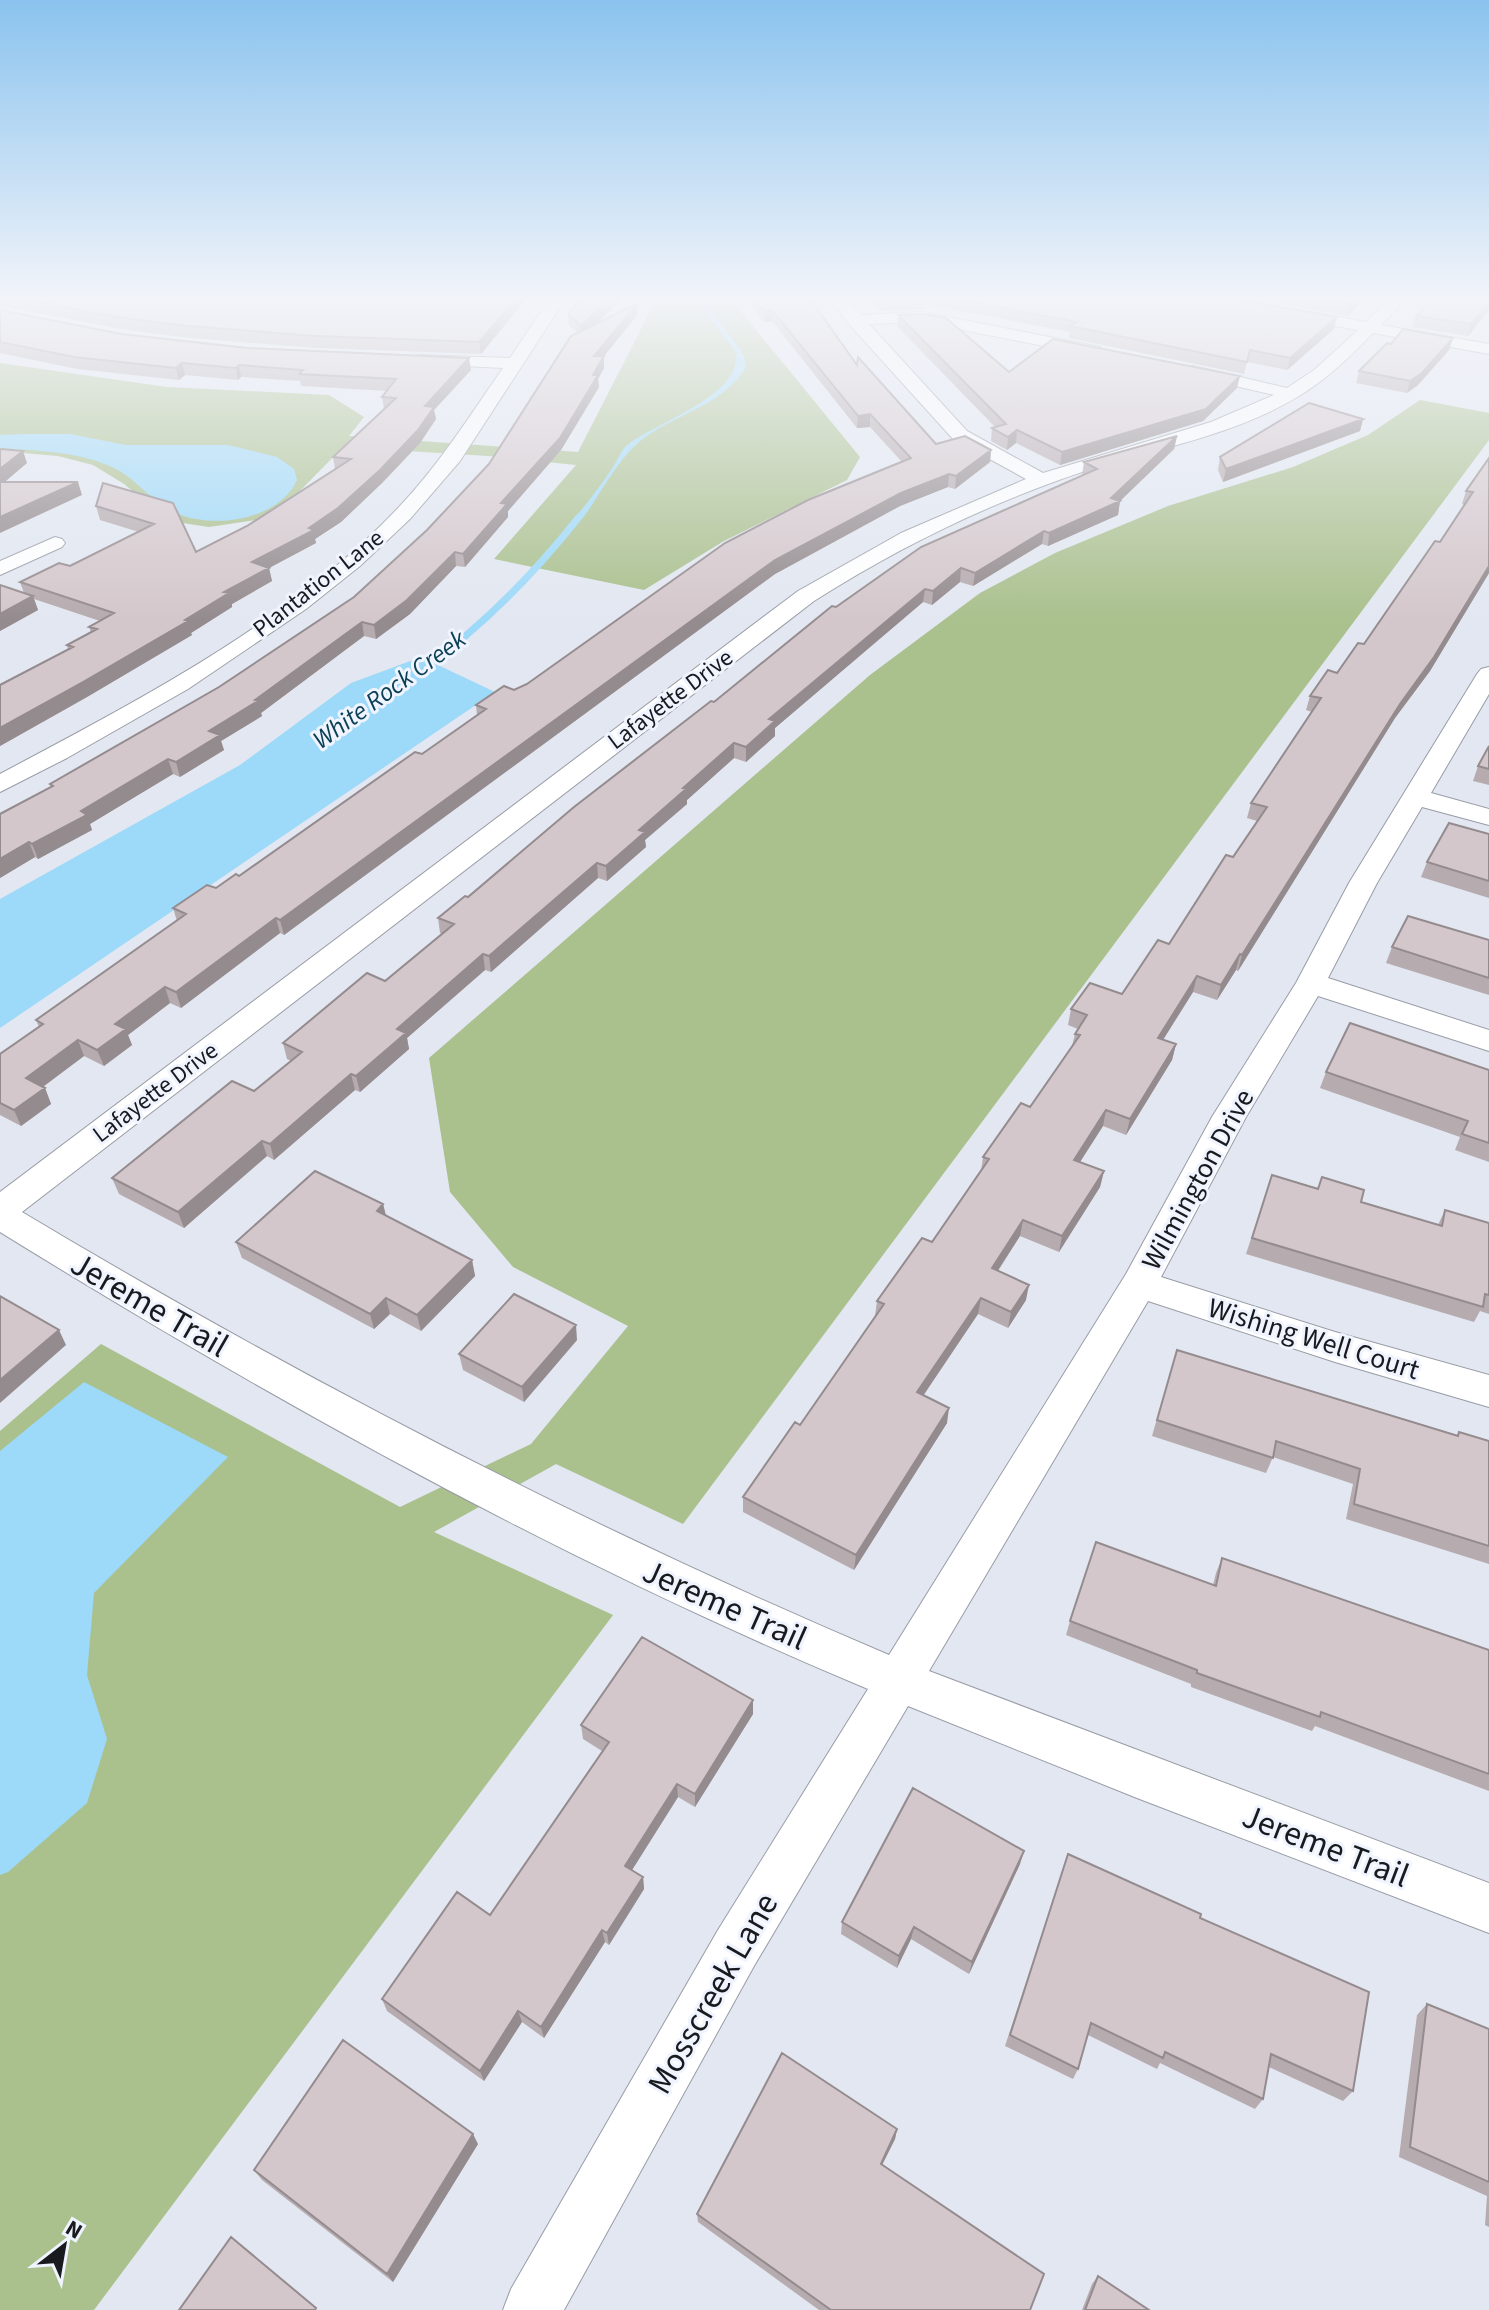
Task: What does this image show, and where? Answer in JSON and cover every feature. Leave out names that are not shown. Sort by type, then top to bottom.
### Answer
[{"type":"street","name":"Plantation Lane","points":[[0,784],[111,724],[258,631],[326,582],[395,522],[448,464],[487,406]]},
{"type":"street","points":[[933,406],[960,435],[1042,480]]},
{"type":"street","name":"Lafayette Drive","points":[[0,1212],[806,596],[915,533],[1042,480],[1209,429],[1263,406]]},
{"type":"street","points":[[0,569],[55,543]]},
{"type":"street","name":"Wilmington Drive","points":[[897,1680],[1139,1284],[1229,1117],[1311,983],[1363,883],[1489,674]]},
{"type":"street","points":[[1417,797],[1489,817]]},
{"type":"street","points":[[1311,983],[1489,1041]]},
{"type":"street","name":"Jereme Trail","points":[[0,1212],[130,1296],[474,1483],[632,1562],[897,1680],[1489,1908]]},
{"type":"street","name":"Wishing Well Court","points":[[1139,1284],[1335,1347],[1489,1391]]},
{"type":"street","name":"Mosscreek Lane","points":[[546,2304],[736,1948],[897,1680]]},
{"type":"green space","points":[[0,406],[346,406],[364,417],[349,436],[578,452],[602,406],[818,406],[860,457],[847,480],[724,541],[644,590],[494,559],[576,465],[343,447],[293,498],[256,520],[209,527],[169,521],[124,484],[93,465],[58,456],[0,451]]},
{"type":"green space","points":[[1411,406],[1451,406],[1489,413],[1489,440],[683,1524],[556,1464],[434,1532],[613,1615],[94,2310],[0,2310],[0,1431],[101,1344],[400,1507],[531,1444],[628,1326],[513,1267],[450,1192],[429,1058],[870,675],[980,593],[1055,553],[1168,506],[1293,467],[1368,435]]},
{"type":"water","points":[[702,406],[639,442],[616,468],[583,518],[576,518],[626,446],[693,407]]},
{"type":"water","points":[[70,434],[126,445],[228,445],[277,457],[294,469],[297,480],[288,494],[261,512],[245,518],[210,521],[169,510],[122,473],[101,462],[58,453],[0,448],[0,435]]},
{"type":"water","points":[[421,657],[495,692],[0,1028],[0,899],[240,765],[351,683]]},
{"type":"water","points":[[84,1382],[228,1457],[94,1593],[87,1675],[107,1739],[87,1803],[8,1872],[0,1875],[0,1451]]},
{"type":"building","points":[[388,406],[434,407],[418,430],[380,470],[338,508],[309,528],[314,530],[252,562],[269,568],[224,592],[229,593],[185,620],[188,621],[0,728],[0,685],[73,647],[67,645],[97,629],[89,627],[114,613],[20,582],[59,563],[70,566],[154,524],[96,506],[103,483],[173,503],[196,552],[247,526],[351,459],[333,457]]},
{"type":"building","points":[[526,406],[579,406],[560,438],[501,503],[507,504],[463,554],[455,552],[407,600],[374,625],[362,622],[255,700],[258,701],[209,731],[220,735],[176,762],[168,759],[81,811],[87,815],[0,859],[0,814],[219,687],[354,597],[427,530],[489,464]]},
{"type":"building","points":[[850,406],[902,406],[936,444],[965,436],[991,450],[956,476],[949,474],[901,493],[775,560],[280,920],[276,918],[176,992],[165,987],[115,1024],[126,1029],[97,1050],[78,1040],[26,1078],[45,1088],[14,1110],[0,1103],[0,1054],[43,1024],[36,1020],[186,914],[173,908],[207,885],[216,888],[236,874],[239,876],[415,752],[422,754],[486,709],[476,705],[504,686],[514,690],[527,684],[725,543],[808,500],[911,458],[870,414],[858,416]]},
{"type":"building","points":[[988,406],[1209,406],[1062,452],[1017,430],[1008,437],[992,428],[1006,424]]},
{"type":"building","points":[[1304,406],[1318,406],[1363,419],[1226,469],[1220,457]]},
{"type":"building","points":[[1177,436],[1111,498],[1120,501],[1049,533],[1044,531],[975,573],[961,568],[933,591],[925,589],[769,719],[775,721],[746,747],[734,743],[639,830],[645,832],[606,866],[597,863],[489,956],[483,954],[397,1029],[406,1033],[356,1076],[351,1074],[270,1144],[262,1141],[178,1212],[112,1178],[232,1081],[254,1091],[302,1052],[283,1043],[367,973],[385,981],[454,924],[438,918],[465,896],[468,897],[574,807],[711,701],[714,702],[832,606],[836,607],[921,547],[1097,469],[1084,462]]},
{"type":"building","points":[[0,449],[23,451],[0,469]]},
{"type":"building","points":[[1489,458],[1489,566],[1434,657],[1400,704],[1221,985],[1197,976],[1158,1038],[1176,1044],[1130,1119],[1106,1110],[1074,1160],[1104,1171],[1062,1236],[1023,1220],[992,1268],[1029,1285],[1011,1312],[981,1298],[917,1392],[949,1408],[856,1555],[743,1497],[795,1422],[800,1425],[884,1304],[877,1301],[922,1238],[932,1242],[989,1159],[983,1157],[1021,1103],[1030,1107],[1080,1035],[1075,1034],[1087,1015],[1071,1009],[1090,983],[1122,994],[1158,940],[1169,944],[1226,855],[1233,857],[1267,807],[1251,803],[1321,698],[1310,696],[1328,670],[1337,673],[1358,643],[1364,644],[1435,541],[1440,542],[1473,492],[1466,491]]},
{"type":"building","points":[[0,482],[78,482],[0,517]]},
{"type":"building","points":[[0,585],[33,596],[0,614]]},
{"type":"building","points":[[1489,746],[1489,769],[1478,766]]},
{"type":"building","points":[[1449,823],[1489,834],[1489,881],[1427,862]]},
{"type":"building","points":[[1408,916],[1489,940],[1489,978],[1392,947]]},
{"type":"building","points":[[1350,1023],[1489,1070],[1489,1143],[1462,1134],[1468,1121],[1326,1072]]},
{"type":"building","points":[[315,1171],[383,1204],[377,1211],[472,1260],[417,1315],[386,1298],[370,1314],[236,1242]]},
{"type":"building","points":[[1272,1175],[1318,1189],[1322,1177],[1364,1190],[1361,1202],[1442,1226],[1445,1210],[1489,1223],[1489,1295],[1485,1294],[1483,1307],[1252,1238]]},
{"type":"building","points":[[514,1294],[576,1325],[522,1387],[459,1354]]},
{"type":"building","points":[[0,1296],[59,1330],[0,1380]]},
{"type":"building","points":[[1177,1350],[1458,1436],[1459,1432],[1489,1441],[1489,1546],[1354,1504],[1360,1469],[1276,1441],[1273,1458],[1157,1420]]},
{"type":"building","points":[[1096,1542],[1216,1586],[1222,1558],[1489,1650],[1489,1774],[1321,1712],[1320,1717],[1197,1673],[1197,1670],[1070,1621]]},
{"type":"building","points":[[642,1637],[753,1700],[695,1794],[677,1784],[625,1866],[643,1877],[607,1933],[602,1930],[541,2027],[518,2011],[480,2071],[382,1999],[457,1892],[490,1915],[609,1742],[581,1725]]},
{"type":"building","points":[[913,1788],[1024,1851],[972,1962],[914,1927],[899,1956],[842,1922]]},
{"type":"building","points":[[1068,1854],[1201,1914],[1200,1918],[1369,1992],[1353,2091],[1271,2054],[1263,2099],[1165,2052],[1163,2058],[1091,2023],[1078,2069],[1010,2035]]},
{"type":"building","points":[[1427,2004],[1489,2029],[1489,2182],[1410,2147]]},
{"type":"building","points":[[343,2040],[473,2134],[387,2274],[254,2170]]},
{"type":"building","points":[[782,2053],[897,2129],[881,2164],[1044,2274],[1030,2310],[831,2310],[697,2214]]},
{"type":"building","points":[[231,2237],[316,2308],[315,2310],[179,2310]]},
{"type":"building","points":[[1098,2276],[1149,2310],[1085,2310]]},
{"type":"waterway","name":"White Rock Creek","points":[[577,519],[587,507]]},
{"type":"waterway","name":"White Rock Creek","points":[[422,670],[506,599],[579,517]]}]
